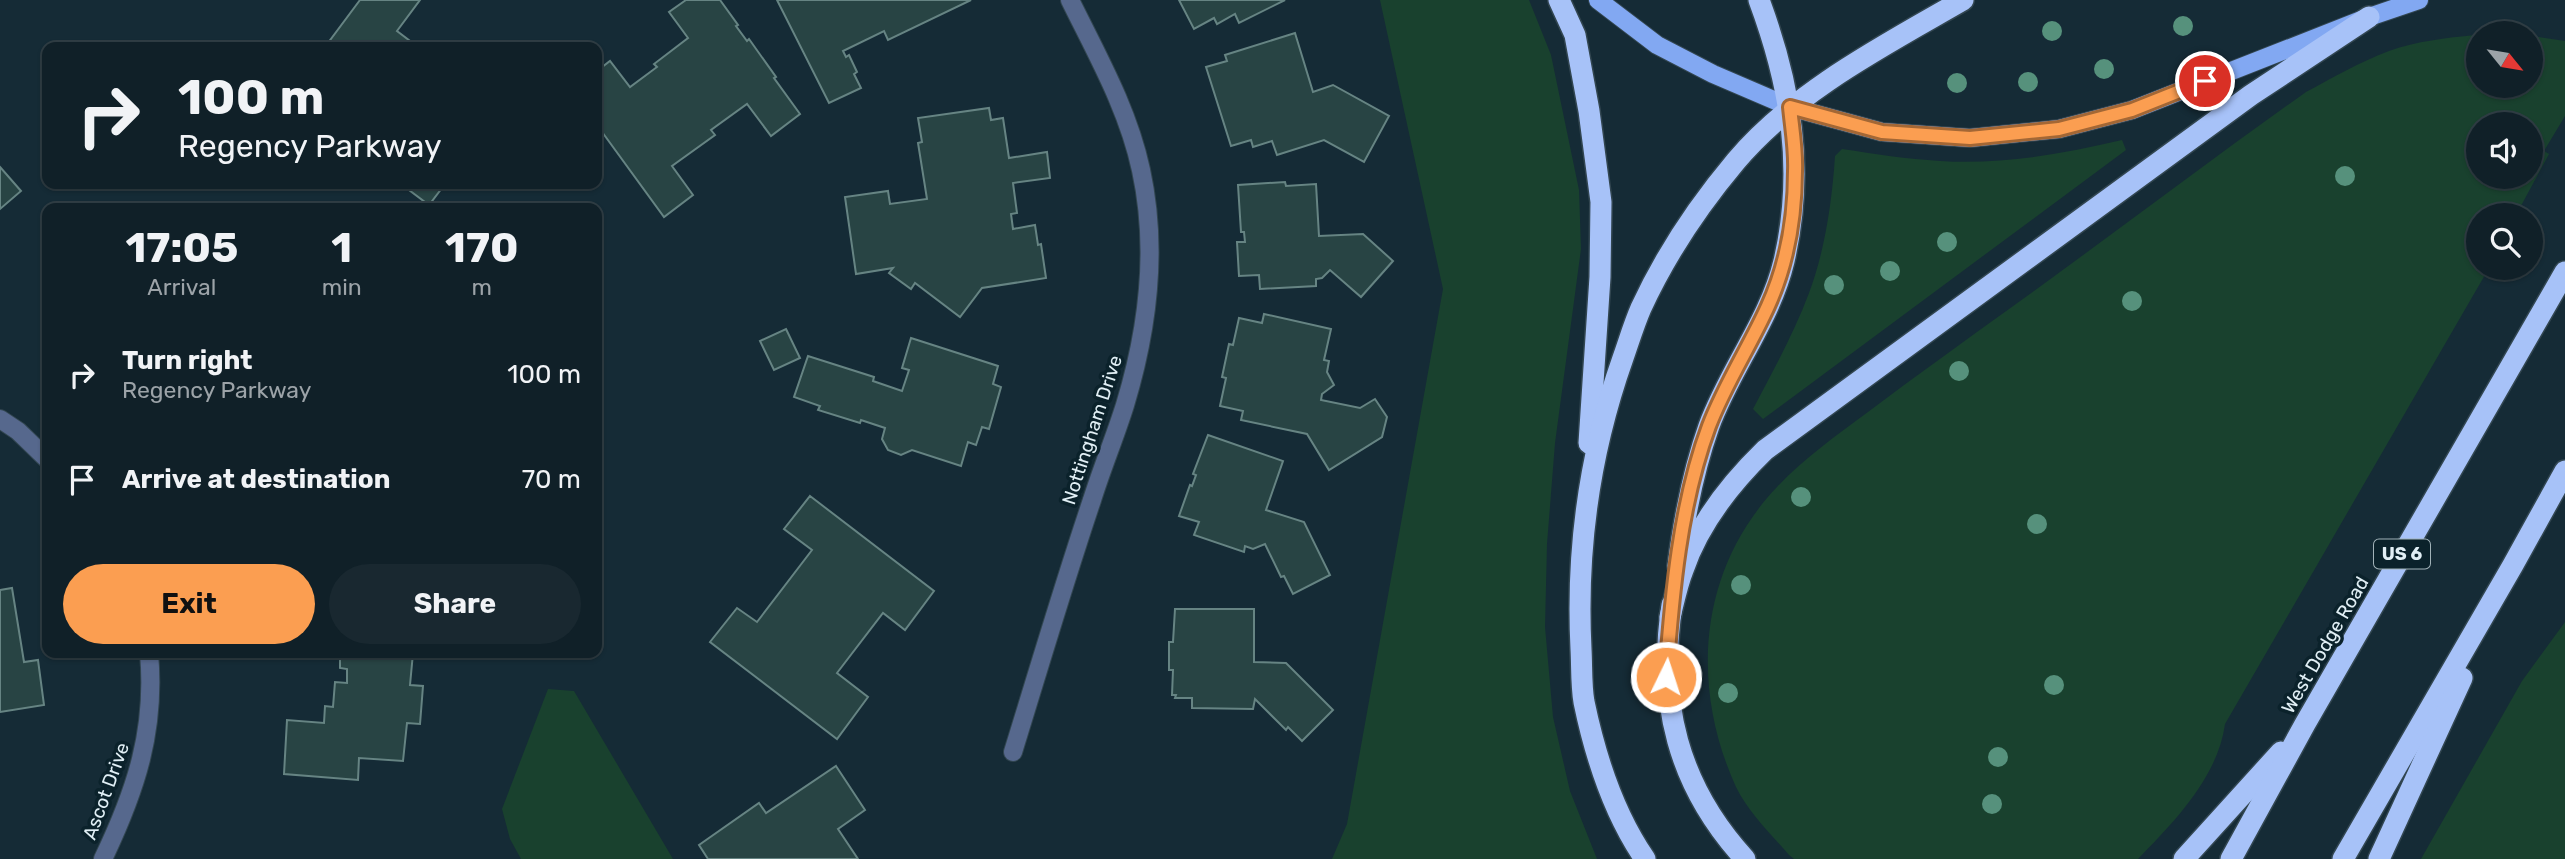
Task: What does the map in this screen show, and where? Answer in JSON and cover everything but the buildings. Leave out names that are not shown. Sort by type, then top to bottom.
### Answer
[{"type":"highway","points":[[1559,0],[1575,36],[1589,111],[1601,202],[1600,277],[1579,602],[1584,700],[1607,784],[1645,859]]},
{"type":"highway","points":[[1745,859],[1709,811],[1689,774],[1672,723],[1666,677],[1670,617],[1685,513],[1709,426],[1768,306],[1783,263],[1791,223],[1795,169],[1790,107],[1776,46],[1759,0]]},
{"type":"highway","points":[[1585,508],[1611,393],[1641,308],[1692,220],[1736,160],[1790,107],[1894,40],[1963,0]]},
{"type":"highway","points":[[1670,617],[1683,569],[1705,522],[1735,480],[1765,450],[2250,95],[2369,17]]},
{"type":"highway","name":"West Dodge Road","points":[[2231,859],[2305,724],[2565,272]]},
{"type":"highway","points":[[2343,859],[2565,471]]},
{"type":"highway","points":[[2379,859],[2513,565]]},
{"type":"highway","points":[[2184,859],[2305,724]]},
{"type":"main road","points":[[1598,0],[1657,45],[1713,74],[1790,107],[1882,132],[1970,138],[2059,129],[2132,110],[2419,0]]},
{"type":"street","name":"Nottingham Drive","points":[[1013,752],[1092,499],[1125,404],[1137,361],[1150,268],[1150,231],[1141,170],[1123,109],[1070,0]]},
{"type":"street","points":[[0,419],[18,431],[42,454]]},
{"type":"street","name":"Ascot Drive","points":[[103,859],[131,794],[147,738],[152,688],[149,658]]},
{"type":"green space","points":[[1380,0],[1529,0],[1551,55],[1579,190],[1581,249],[1555,443],[1547,544],[1545,627],[1553,717],[1570,791],[1597,859],[1332,859],[1347,824],[1443,289]]},
{"type":"green space","points":[[2466,36],[2466,98],[2543,98],[2543,38],[2565,41],[2565,116],[2544,151],[2549,154],[2543,165],[2543,112],[2466,112],[2466,189],[2530,189],[2522,203],[2466,203],[2466,280],[2482,280],[2225,724],[2214,762],[2180,814],[2138,859],[1794,859],[1753,814],[1736,787],[1721,749],[1712,709],[1708,670],[1710,630],[1717,592],[1731,555],[1751,520],[1787,477],[1844,429],[2233,144],[2306,92],[2389,51],[2421,42]]},
{"type":"green space","points":[[2122,140],[2126,150],[1763,419],[1753,409],[1809,293],[1827,226],[1835,156],[1842,149],[1963,162],[2054,154]]},
{"type":"green space","points":[[2565,622],[2565,859],[2421,859],[2522,681]]},
{"type":"green space","points":[[548,689],[574,691],[673,859],[521,859],[510,839],[502,809]]},
{"type":"route","points":[[1666,677],[1670,617],[1685,513],[1709,426],[1768,306],[1783,263],[1791,223],[1795,169],[1790,107],[1882,132],[1970,138],[2059,129],[2132,110],[2205,81]]}]
